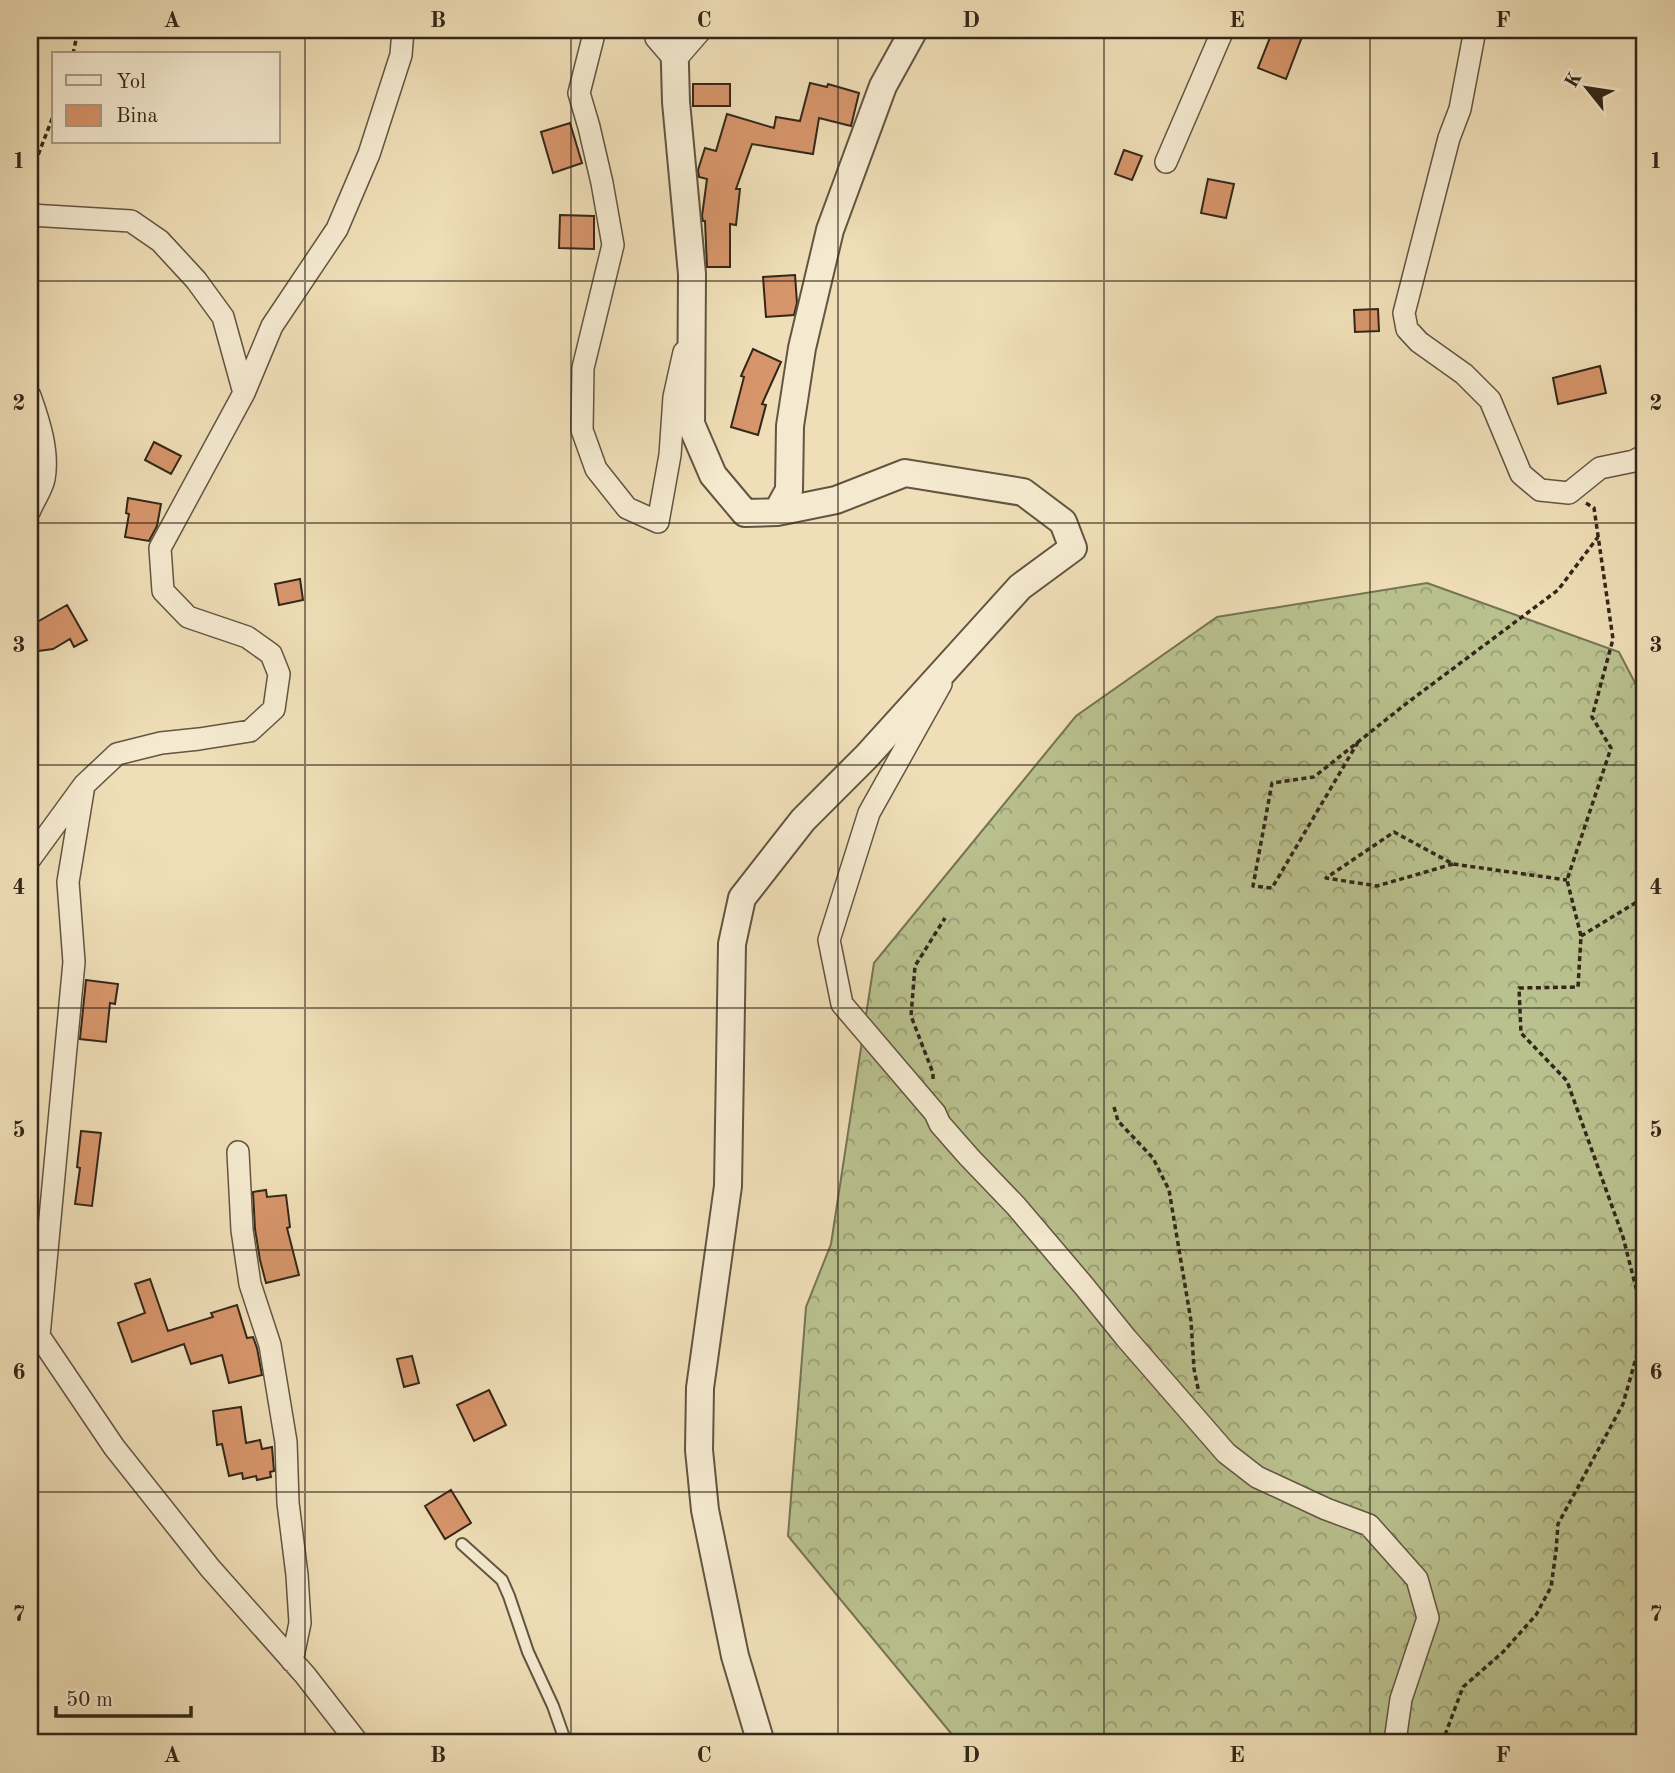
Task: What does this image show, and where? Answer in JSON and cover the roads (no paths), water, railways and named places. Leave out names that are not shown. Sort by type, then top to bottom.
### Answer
[{"type":"street","points":[[30,859],[84,785],[117,754],[161,743],[250,731],[274,709],[278,674],[271,654],[247,638],[188,617],[163,591],[160,548],[244,393],[272,326],[337,229],[369,154],[401,55],[402,30]]},
{"type":"street","points":[[595,30],[579,93],[603,183],[613,245],[583,368],[582,430],[596,469],[627,508],[658,522],[670,455],[674,397],[692,322]]},
{"type":"street","points":[[655,30],[656,38],[675,60]]},
{"type":"street","points":[[674,30],[676,102],[692,274],[691,424],[713,475],[745,513],[776,512],[836,500],[905,473],[1023,492],[1063,522],[1073,548],[1020,587],[867,756],[803,820],[742,898],[732,944],[728,1186],[700,1388],[699,1450],[705,1510],[735,1656],[761,1743]]},
{"type":"street","points":[[675,60],[701,30]]},
{"type":"street","points":[[776,512],[789,490],[790,426],[802,348],[830,230],[883,86],[914,30]]},
{"type":"street","points":[[1166,162],[1223,30]]},
{"type":"street","points":[[1475,30],[1460,108],[1449,138],[1404,313],[1407,329],[1419,342],[1464,374],[1490,400],[1521,474],[1540,490],[1570,493],[1600,468],[1634,461],[1645,455]]},
{"type":"street","points":[[30,215],[131,221],[160,241],[196,279],[223,317],[244,393]]},
{"type":"street","points":[[30,396],[39,421],[44,452],[44,480],[30,510]]},
{"type":"street","points":[[957,655],[869,813],[829,940],[842,1004],[935,1113],[940,1124],[1016,1206],[1226,1453],[1256,1477],[1369,1525],[1417,1579],[1427,1618],[1401,1699],[1396,1743]]},
{"type":"street","points":[[84,785],[68,882],[74,962],[34,1329],[114,1447],[210,1568],[292,1661],[358,1743]]},
{"type":"street","points":[[238,1152],[242,1230],[250,1284],[270,1345],[286,1442],[288,1503],[300,1623],[292,1661]]},
{"type":"lane","points":[[462,1544],[502,1580],[528,1652],[553,1706],[566,1743]]}]
